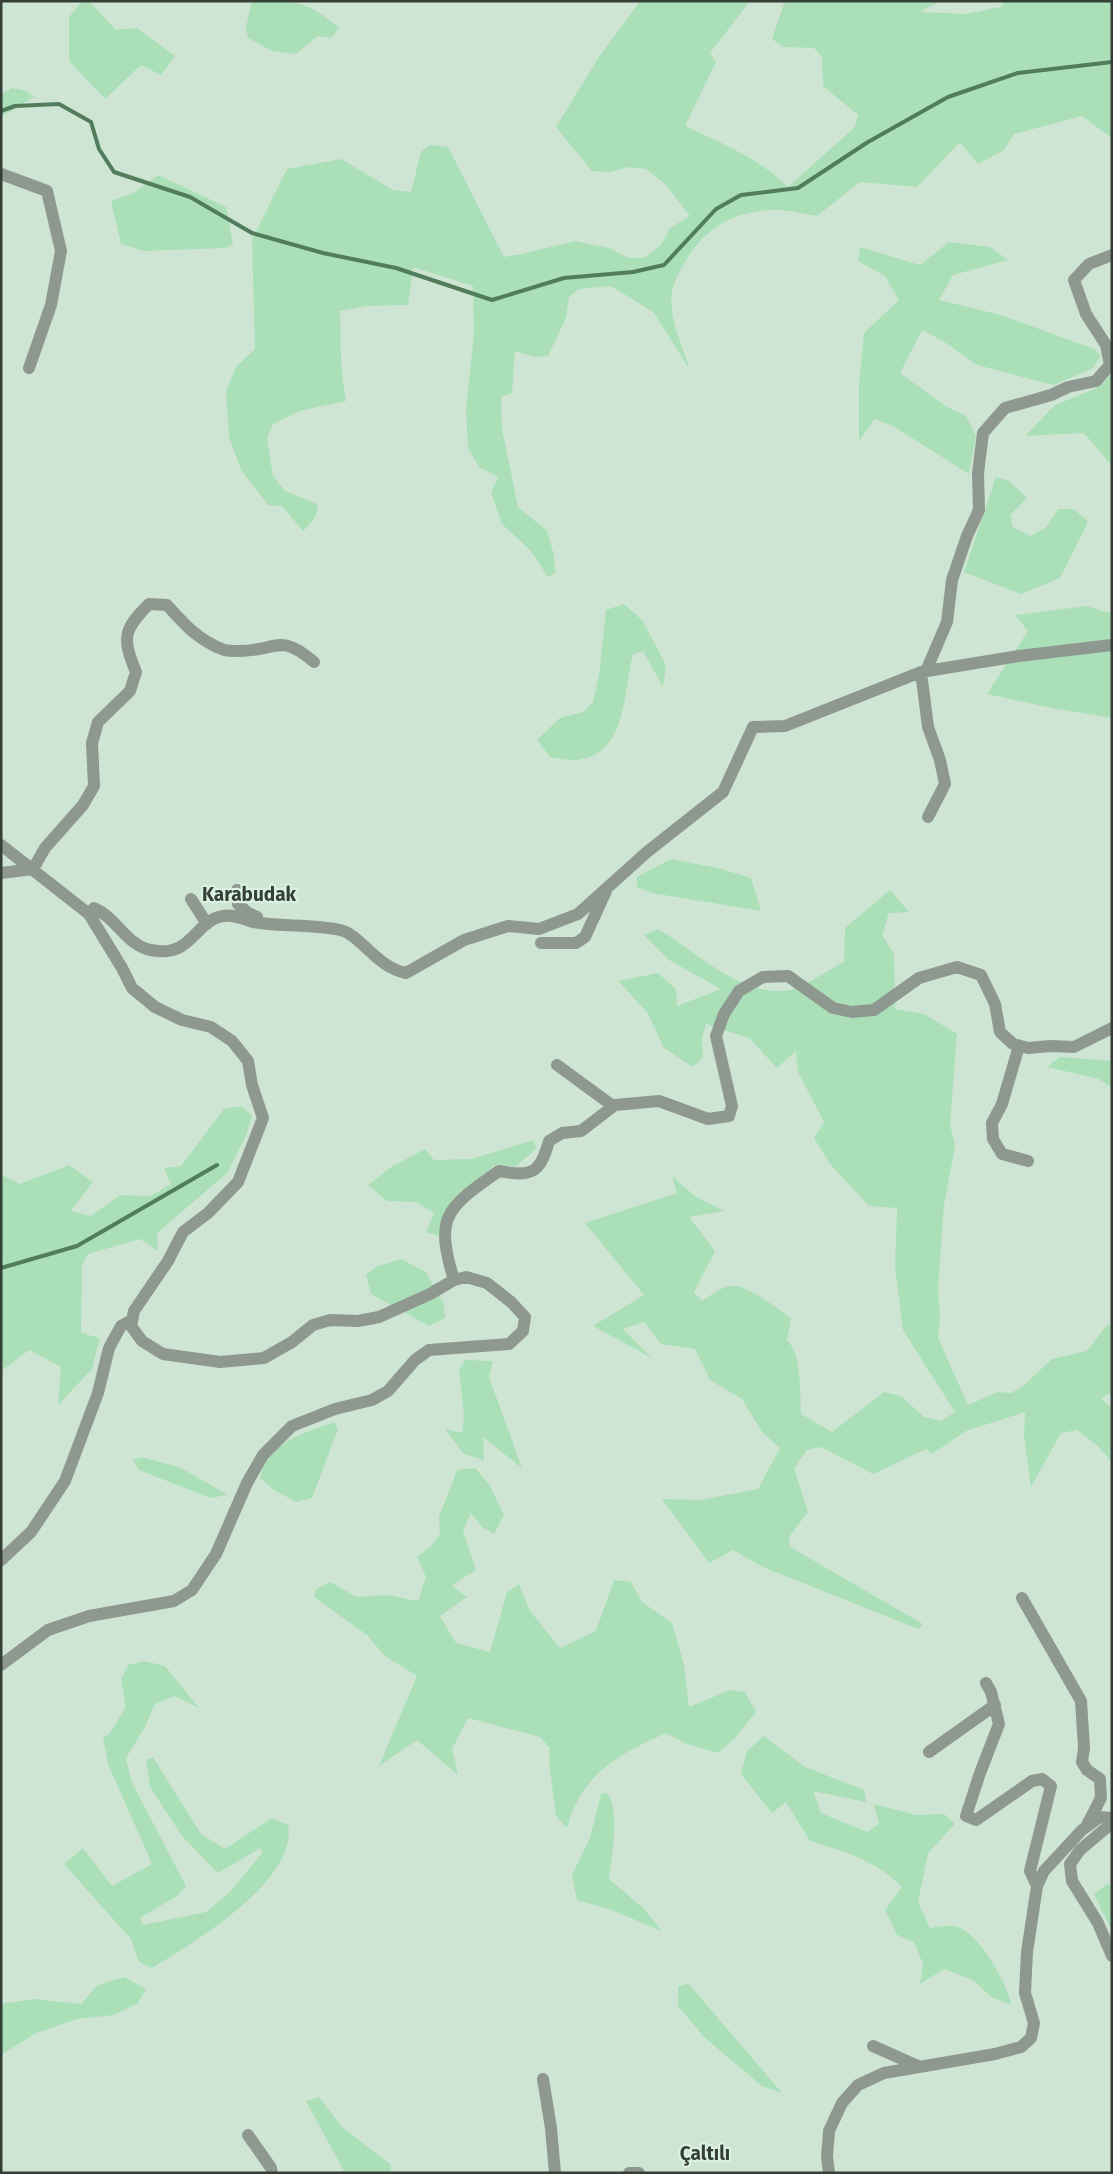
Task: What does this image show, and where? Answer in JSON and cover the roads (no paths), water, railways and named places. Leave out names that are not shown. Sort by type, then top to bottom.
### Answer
[{"type":"street","points":[[1,174],[47,191],[61,251],[51,305],[29,368]]},
{"type":"street","points":[[928,817],[945,784],[940,760],[928,727],[924,672],[947,622],[952,580],[967,536],[979,510],[978,473],[983,432],[1005,408],[1051,395],[1068,386],[1096,381],[1110,365],[1106,345],[1086,314],[1074,280],[1089,264],[1112,255]]},
{"type":"street","points":[[33,869],[45,848],[84,805],[94,786],[92,743],[98,722],[130,690],[136,672],[126,648],[130,623],[149,604],[167,605],[193,634],[225,650],[254,650],[283,643],[299,650],[314,662]]},
{"type":"street","points":[[89,914],[94,908],[106,913],[134,944],[151,950],[167,951],[182,947],[207,924],[222,916],[238,916],[252,921],[278,925],[342,930],[381,963],[394,971],[406,973],[464,940],[508,926],[539,928],[578,914],[668,835],[723,792],[753,727],[785,726],[924,672],[1019,656],[1112,645]]},
{"type":"street","points":[[1,845],[89,914],[118,960],[132,988],[155,1007],[182,1020],[211,1027],[232,1041],[248,1060],[252,1085],[263,1118],[238,1182],[208,1214],[183,1232],[168,1261],[134,1311],[131,1326],[142,1341],[163,1354],[220,1362],[264,1358],[292,1342],[313,1325],[330,1320],[358,1321],[379,1317],[430,1294],[454,1280],[466,1277],[487,1283],[511,1302],[525,1317],[523,1331],[509,1344],[429,1350],[415,1360],[388,1391],[372,1400],[335,1409],[292,1426],[263,1455],[247,1482],[216,1554],[192,1590],[174,1601],[89,1616],[48,1630],[1,1665]]},
{"type":"street","points":[[1,873],[33,869]]},
{"type":"street","points":[[541,944],[576,943],[585,938],[608,887]]},
{"type":"street","points":[[236,890],[238,904],[248,914],[278,925]]},
{"type":"street","points":[[191,899],[207,924]]},
{"type":"street","points":[[454,1280],[444,1239],[446,1220],[463,1196],[499,1171],[520,1174],[535,1171],[544,1161],[549,1141],[562,1134],[581,1131],[613,1106],[659,1101],[687,1113],[708,1119],[729,1116],[732,1106],[716,1036],[724,1014],[739,991],[763,977],[788,976],[833,1008],[852,1012],[874,1010],[918,978],[957,967],[981,976],[995,1004],[1000,1032],[1013,1044],[1028,1048],[1050,1046],[1074,1048],[1112,1028]]},
{"type":"street","points":[[1019,1046],[1002,1104],[992,1123],[993,1139],[1002,1154],[1028,1161]]},
{"type":"street","points":[[557,1065],[613,1106]]},
{"type":"street","points":[[1,1560],[31,1532],[65,1481],[98,1392],[109,1348],[121,1326],[132,1320]]},
{"type":"street","points":[[1022,1598],[1081,1701],[1084,1748],[1082,1762],[1087,1770],[1106,1779],[1102,1798],[1086,1827]]},
{"type":"street","points":[[986,1683],[995,1705],[999,1724],[966,1816],[976,1820],[1032,1780],[1042,1779],[1051,1786],[1030,1871],[1037,1886]]},
{"type":"street","points":[[929,1752],[995,1705]]},
{"type":"street","points":[[830,2173],[827,2157],[829,2131],[842,2103],[858,2085],[884,2073],[994,2054],[1022,2047],[1031,2038],[1034,2023],[1025,1993],[1026,1960],[1037,1886],[1044,1871],[1086,1827],[1100,1817],[1112,1818]]},
{"type":"street","points":[[1112,1823],[1080,1850],[1070,1864],[1072,1881],[1098,1923],[1112,1956]]},
{"type":"street","points":[[873,2046],[920,2067]]},
{"type":"street","points":[[543,2079],[551,2128],[555,2173]]},
{"type":"street","points":[[248,2136],[271,2168],[272,2173]]},
{"type":"street","points":[[629,2173],[639,2173]]},
{"type":"waterway","points":[[1,111],[15,106],[59,104],[91,122],[99,149],[114,172],[190,197],[252,233],[323,253],[396,268],[492,300],[564,278],[633,272],[664,265],[716,209],[741,195],[798,188],[868,142],[948,97],[1018,73],[1112,62]]},
{"type":"waterway","points":[[1,1268],[77,1246],[217,1165]]},
{"type":"district","name":"Karabudak","points":[[249,894]]},
{"type":"district","name":"Çaltılı","points":[[705,2153]]}]
